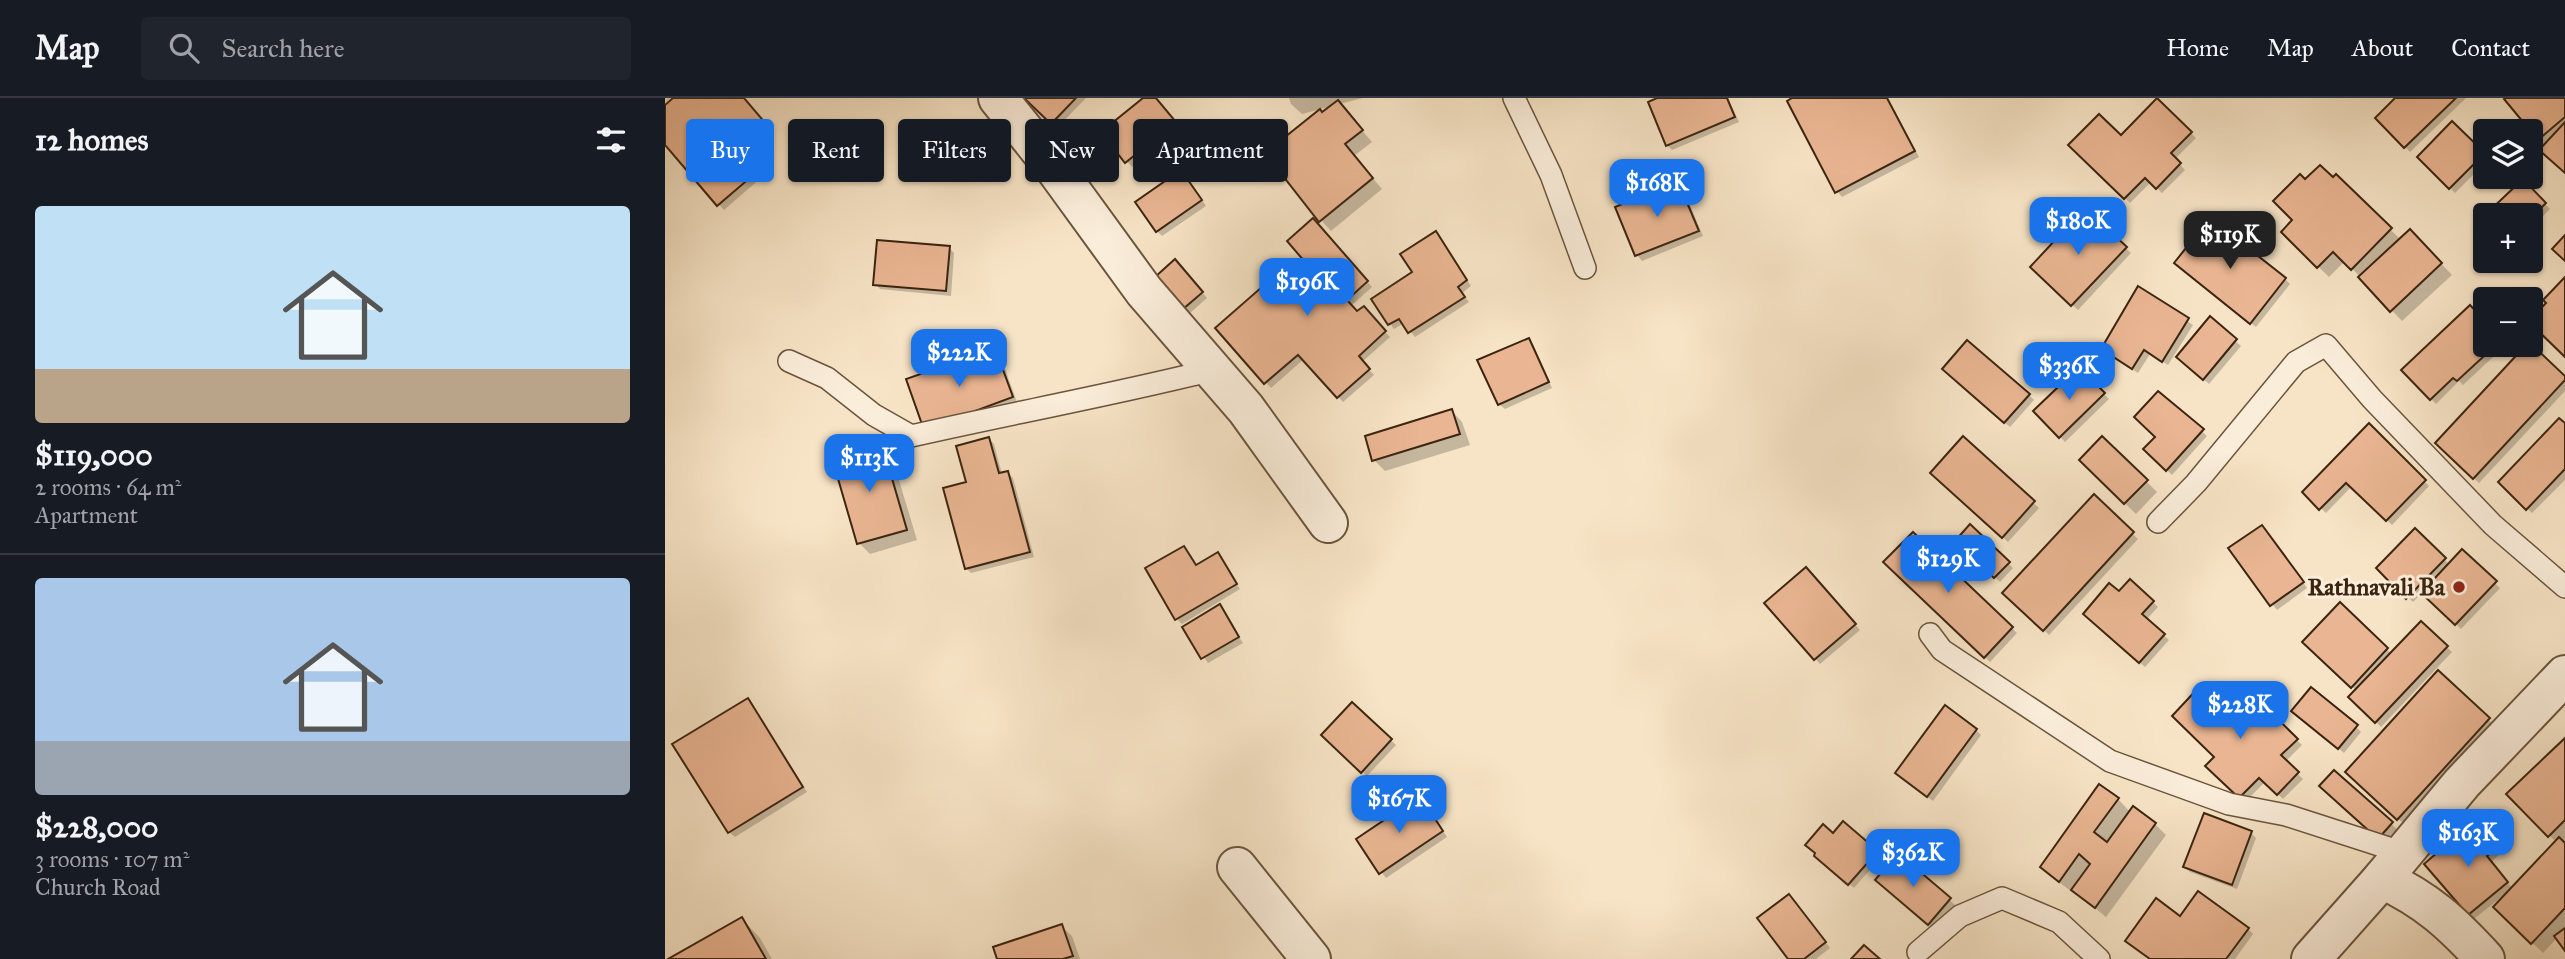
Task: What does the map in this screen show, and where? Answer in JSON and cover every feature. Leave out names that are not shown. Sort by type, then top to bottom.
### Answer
[{"type":"street","points":[[998,98],[1056,170],[1144,291],[1246,409],[1328,523]]},
{"type":"street","points":[[2311,959],[2462,783],[2565,676]]},
{"type":"street","points":[[2393,866],[2414,894],[2454,925],[2485,959]]},
{"type":"street","points":[[1237,867],[1311,959]]},
{"type":"lane","points":[[1514,98],[1551,175],[1585,268]]},
{"type":"lane","points":[[2158,522],[2196,483],[2296,362],[2326,345],[2372,399],[2493,525],[2565,587]]},
{"type":"lane","points":[[789,361],[827,378],[874,415],[911,436],[1003,415],[1121,393],[1212,370]]},
{"type":"lane","points":[[1930,634],[1942,650],[2110,761],[2229,804],[2286,815],[2393,866]]},
{"type":"lane","points":[[1918,952],[1961,916],[2002,898],[2059,922],[2099,959]]},
{"type":"building","points":[[673,98],[744,98],[762,119],[686,119],[686,170],[665,145],[665,105]]},
{"type":"building","points":[[1024,98],[1076,98],[1056,119],[1046,119]]},
{"type":"building","points":[[1143,98],[1156,98],[1174,119],[1133,119],[1133,157],[1125,163],[1119,155],[1117,119]]},
{"type":"building","points":[[1657,98],[1727,98],[1735,117],[1666,146],[1648,102]]},
{"type":"building","points":[[1792,98],[1887,98],[1915,151],[1835,193],[1787,101]]},
{"type":"building","points":[[2157,98],[2192,132],[2171,153],[2181,163],[2156,189],[2145,178],[2124,199],[2068,145],[2099,114],[2121,135]]},
{"type":"building","points":[[2395,98],[2456,98],[2404,148],[2375,118]]},
{"type":"building","points":[[2565,98],[2565,117],[2543,136],[2543,119],[2521,119],[2504,99]]},
{"type":"building","points":[[1338,100],[1363,130],[1345,144],[1373,178],[1319,222],[1288,182],[1288,135],[1320,109],[1322,112]]},
{"type":"building","points":[[2452,121],[2473,141],[2473,165],[2449,189],[2417,157]]},
{"type":"building","points":[[2565,122],[2565,173],[2543,154],[2543,146]]},
{"type":"building","points":[[2320,165],[2333,177],[2336,174],[2392,228],[2351,270],[2333,252],[2317,268],[2281,232],[2292,220],[2273,201],[2300,174],[2305,179]]},
{"type":"building","points":[[1678,181],[1699,231],[1635,256],[1615,207]]},
{"type":"building","points":[[697,182],[745,182],[717,206]]},
{"type":"building","points":[[1164,182],[1189,182],[1202,200],[1156,232],[1135,202]]},
{"type":"building","points":[[2512,189],[2533,189],[2546,203],[2543,206],[2543,203],[2498,203]]},
{"type":"building","points":[[2085,208],[2127,247],[2071,306],[2030,267]]},
{"type":"building","points":[[1313,218],[1368,281],[1347,300],[1357,311],[1364,306],[1386,331],[1359,356],[1370,369],[1337,398],[1298,355],[1264,384],[1215,328],[1263,286],[1270,293],[1305,262],[1287,241]]},
{"type":"building","points":[[2210,218],[2286,278],[2250,324],[2174,263]]},
{"type":"building","points":[[2410,229],[2442,263],[2390,312],[2358,277]]},
{"type":"building","points":[[1436,231],[1467,280],[1458,287],[1465,297],[1408,333],[1399,319],[1388,325],[1371,299],[1412,272],[1400,254]]},
{"type":"building","points":[[2565,235],[2565,261],[2552,249]]},
{"type":"building","points":[[877,240],[950,246],[946,291],[873,285]]},
{"type":"building","points":[[1175,259],[1203,292],[1183,309],[1155,277]]},
{"type":"building","points":[[2565,277],[2565,357],[2543,336],[2543,306],[2546,303],[2543,300]]},
{"type":"building","points":[[2138,286],[2189,318],[2162,362],[2144,350],[2132,369],[2101,349]]},
{"type":"building","points":[[2470,305],[2473,308],[2473,357],[2483,357],[2457,381],[2453,378],[2430,400],[2401,370]]},
{"type":"building","points":[[2210,316],[2237,339],[2203,380],[2176,357]]},
{"type":"building","points":[[1529,338],[1549,382],[1498,405],[1477,360]]},
{"type":"building","points":[[1967,340],[2030,394],[2004,423],[1942,369]]},
{"type":"building","points":[[995,348],[1013,397],[924,430],[906,379]]},
{"type":"building","points":[[2543,355],[2565,376],[2565,380],[2473,479],[2435,443],[2515,357]]},
{"type":"building","points":[[2079,367],[2105,393],[2059,438],[2033,411]]},
{"type":"building","points":[[2158,391],[2204,429],[2166,471],[2143,449],[2155,437],[2134,417]]},
{"type":"building","points":[[1452,409],[1460,434],[1372,461],[1365,436]]},
{"type":"building","points":[[2559,418],[2565,423],[2565,469],[2526,510],[2498,482]]},
{"type":"building","points":[[2369,423],[2426,480],[2386,521],[2346,483],[2319,510],[2302,492]]},
{"type":"building","points":[[1963,436],[2035,501],[2002,538],[1930,473]]},
{"type":"building","points":[[2102,436],[2148,480],[2124,504],[2079,460]]},
{"type":"building","points":[[989,437],[999,473],[1008,471],[1030,552],[965,569],[943,488],[966,482],[956,446]]},
{"type":"building","points":[[882,444],[907,530],[857,544],[832,458]]},
{"type":"building","points":[[2094,494],[2134,532],[2043,631],[2002,593]]},
{"type":"building","points":[[1970,524],[2010,562],[1994,578],[1955,541]]},
{"type":"building","points":[[2262,525],[2304,582],[2270,606],[2228,548]]},
{"type":"building","points":[[2415,528],[2446,558],[2406,599],[2376,568]]},
{"type":"building","points":[[1913,532],[2013,627],[1984,658],[1883,562]]},
{"type":"building","points":[[1184,546],[1196,565],[1218,552],[1237,584],[1175,620],[1145,568]]},
{"type":"building","name":"Rathnavali Ba","points":[[2462,549],[2497,581],[2455,625],[2421,593]]},
{"type":"building","points":[[1806,567],[1856,624],[1814,660],[1764,603]]},
{"type":"building","points":[[2130,579],[2154,601],[2142,614],[2165,634],[2139,663],[2083,614],[2109,583],[2119,591]]},
{"type":"building","points":[[2340,602],[2388,648],[2351,688],[2302,642]]},
{"type":"building","points":[[1220,604],[1239,637],[1201,659],[1182,627]]},
{"type":"building","points":[[2421,621],[2448,646],[2375,723],[2348,697]]},
{"type":"building","points":[[2438,670],[2490,718],[2397,820],[2345,772]]},
{"type":"building","points":[[2201,685],[2227,710],[2247,689],[2298,739],[2281,755],[2299,772],[2277,795],[2259,778],[2239,798],[2205,766],[2214,757],[2172,716]]},
{"type":"building","points":[[2311,687],[2358,725],[2338,749],[2291,711]]},
{"type":"building","points":[[748,698],[803,787],[728,833],[672,744]]},
{"type":"building","points":[[1352,702],[1392,739],[1361,773],[1321,735]]},
{"type":"building","points":[[1945,705],[1977,729],[1927,797],[1895,773]]},
{"type":"building","points":[[2565,738],[2565,820],[2548,837],[2506,794]]},
{"type":"building","points":[[2334,770],[2393,822],[2378,839],[2319,786]]},
{"type":"building","points":[[2099,784],[2119,798],[2094,832],[2107,842],[2133,806],[2156,823],[2095,908],[2071,890],[2090,864],[2079,854],[2059,882],[2040,867]]},
{"type":"building","points":[[1420,796],[1443,831],[1379,874],[1356,839]]},
{"type":"building","points":[[2204,813],[2252,831],[2232,885],[2183,867]]},
{"type":"building","points":[[1843,821],[1878,851],[1848,885],[1805,845],[1823,824],[1833,833]]},
{"type":"building","points":[[2474,821],[2496,848],[2487,856],[2508,882],[2468,915],[2424,864]]},
{"type":"building","points":[[2559,837],[2565,843],[2565,908],[2531,944],[2493,907]]},
{"type":"building","points":[[1898,853],[1951,898],[1928,925],[1875,880]]},
{"type":"building","points":[[2198,891],[2249,928],[2226,959],[2150,959],[2125,941],[2156,898],[2180,916]]},
{"type":"building","points":[[1789,894],[1826,942],[1804,959],[1788,959],[1757,918]]},
{"type":"building","points":[[742,917],[766,959],[668,959]]},
{"type":"building","points":[[1062,924],[1073,956],[1063,959],[997,959],[993,947]]},
{"type":"building","points":[[2565,928],[2565,951],[2554,936]]},
{"type":"building","points":[[1864,945],[1880,959],[1851,959]]},
{"type":"place","name":"Rathnavali Ba","points":[[2459,587]]}]
